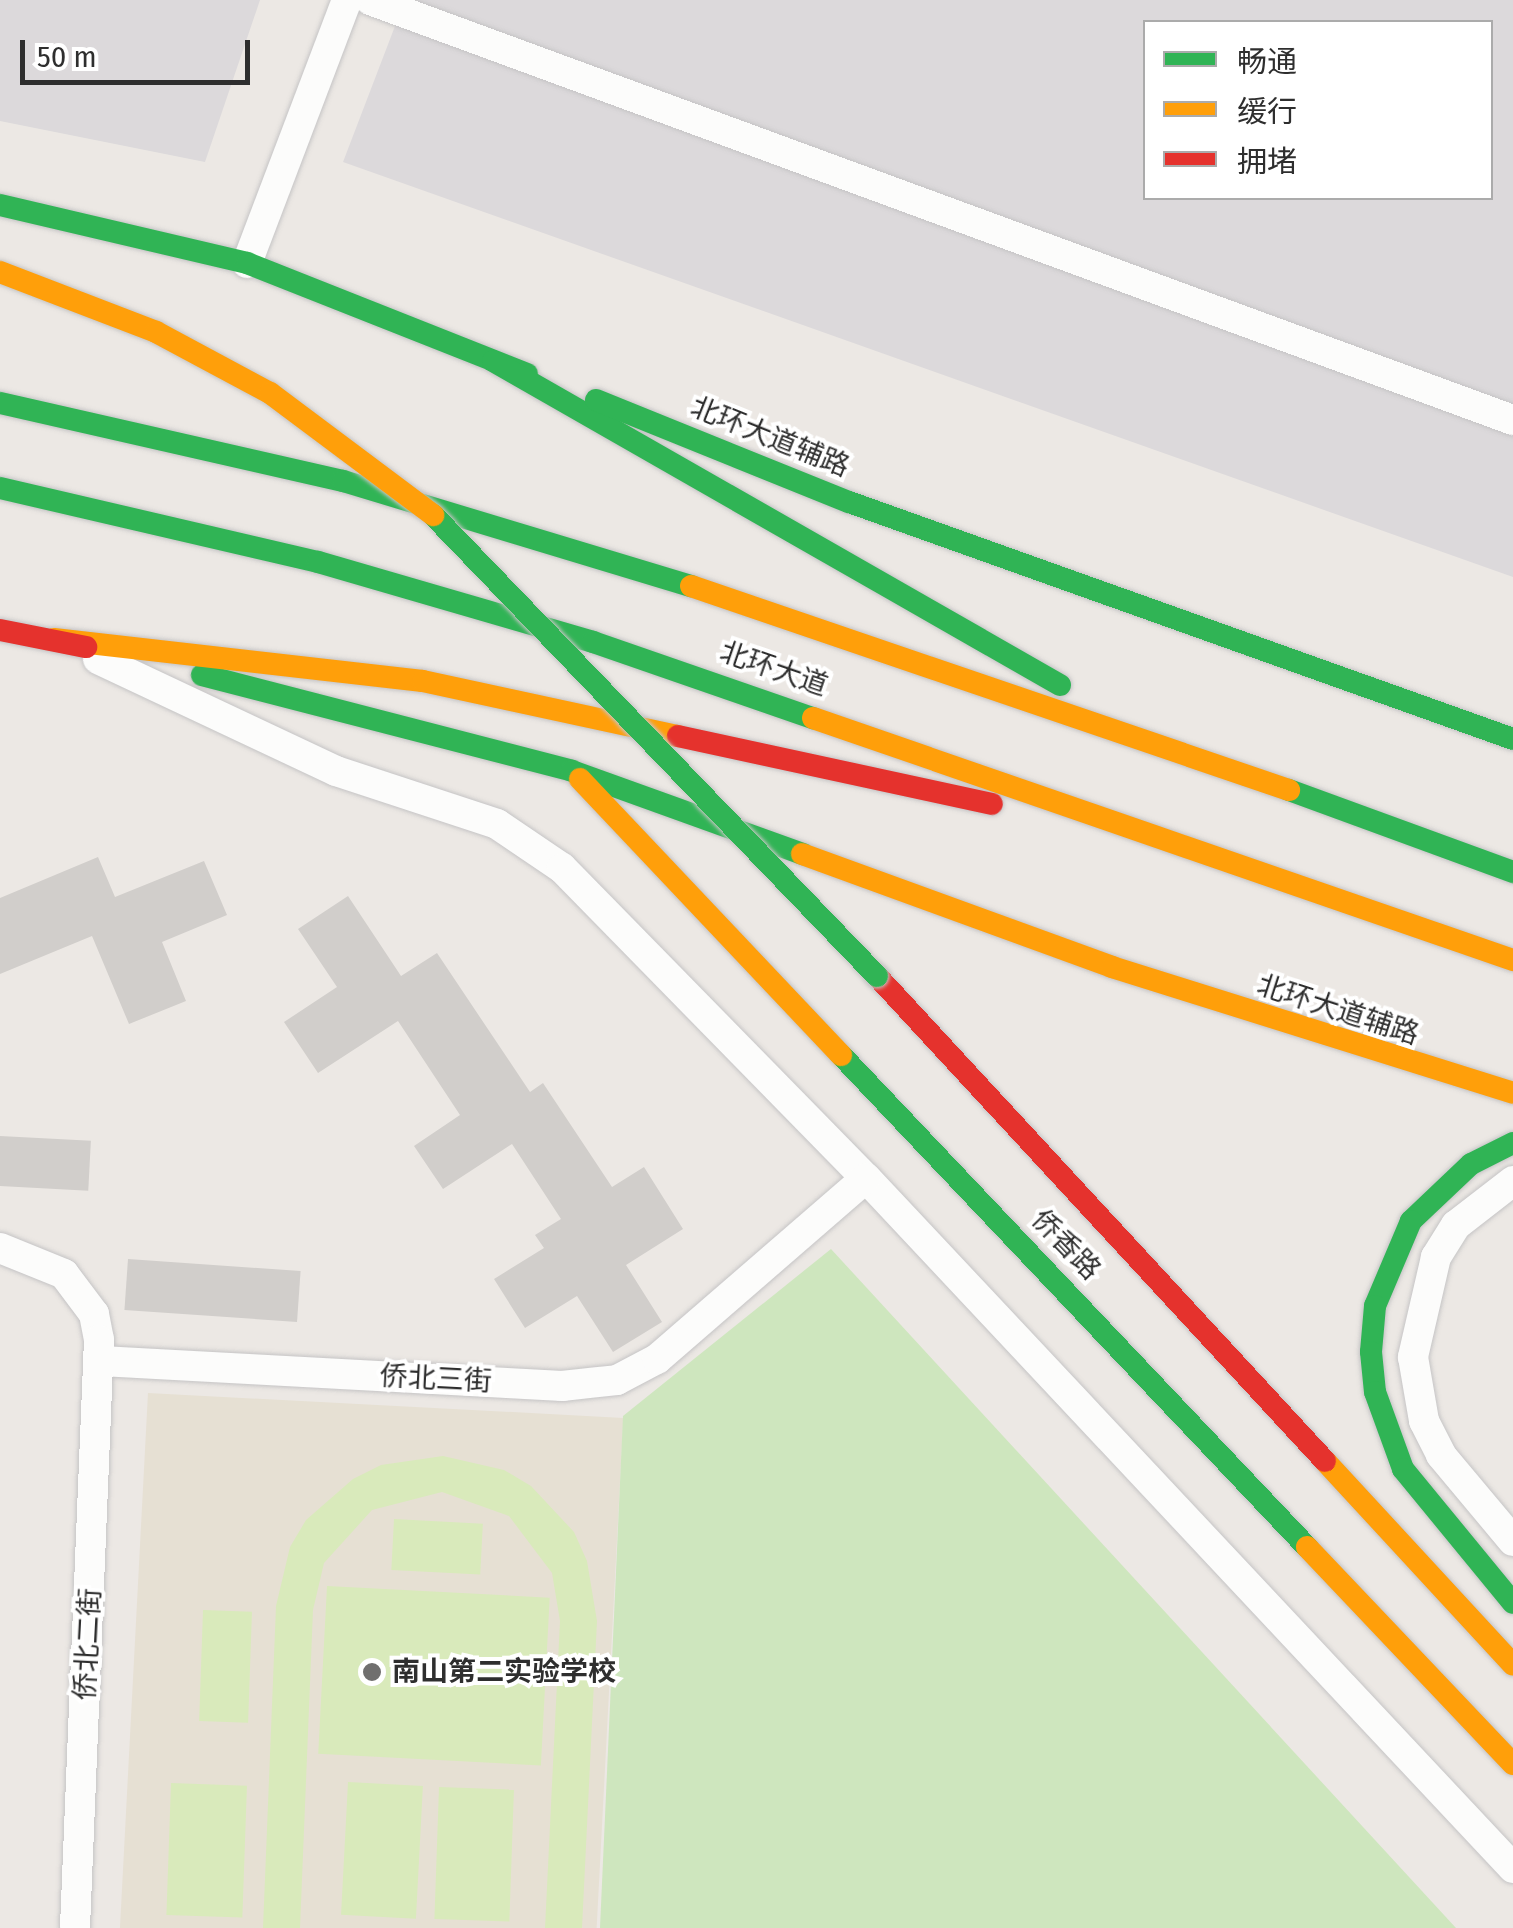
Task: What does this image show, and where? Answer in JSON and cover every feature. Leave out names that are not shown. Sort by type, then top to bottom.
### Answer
[{"type":"main road","name":"北环大道辅路","points":[[0,205],[246,263],[849,502],[1513,739]]},
{"type":"main road","points":[[0,272],[123,318],[254,384],[394,483],[454,532],[876,976],[1513,1665]]},
{"type":"main road","points":[[493,360],[1156,741]]},
{"type":"main road","name":"北环大道","points":[[0,403],[222,450],[482,520],[1156,741],[1513,872]]},
{"type":"main road","name":"北环大道","points":[[0,488],[318,562],[576,636],[1513,960]]},
{"type":"main road","name":"北环大道辅路","points":[[0,630],[54,639],[572,770],[1130,973],[1513,1094]]},
{"type":"main road","points":[[54,639],[423,681],[1160,839]]},
{"type":"main road","name":"侨香路","points":[[572,770],[1513,1764]]},
{"type":"main road","points":[[1513,1143],[1471,1164],[1410,1221],[1375,1306],[1372,1352],[1375,1392],[1403,1469],[1513,1604]]},
{"type":"street","points":[[246,263],[347,0]]},
{"type":"street","points":[[370,0],[1513,420]]},
{"type":"street","points":[[54,639],[251,725],[336,772],[497,824],[531,844],[866,1178],[1513,1868]]},
{"type":"street","name":"侨北三街","points":[[101,1361],[562,1386],[617,1380],[657,1358],[866,1178]]},
{"type":"street","points":[[1513,1181],[1456,1225],[1436,1257],[1413,1357],[1424,1422],[1441,1455],[1513,1540]]},
{"type":"street","points":[[0,1248],[64,1274],[94,1314],[101,1361]]},
{"type":"street","name":"侨北二街","points":[[75,1928],[101,1361]]},
{"type":"shaded area","points":[[0,0],[260,0],[205,162],[0,121]]},
{"type":"shaded area","points":[[405,0],[1513,0],[1513,577],[343,162]]},
{"type":"shaded area","name":"南山第二实验学校","points":[[148,1393],[623,1418],[597,1928],[120,1928]]},
{"type":"green space","points":[[831,1249],[1456,1928],[600,1928],[623,1416]]},
{"type":"green space","points":[[443,1456],[504,1470],[531,1486],[574,1532],[587,1561],[597,1621],[582,1928],[545,1928],[560,1621],[552,1573],[509,1516],[442,1492],[372,1510],[324,1563],[313,1610],[300,1928],[263,1928],[276,1606],[290,1547],[306,1520],[353,1479],[381,1465]]},
{"type":"green space","points":[[394,1519],[483,1524],[480,1575],[391,1570]]},
{"type":"green space","points":[[327,1586],[550,1598],[541,1765],[318,1754]]},
{"type":"green space","points":[[203,1610],[252,1612],[248,1723],[199,1721]]},
{"type":"green space","points":[[348,1782],[423,1786],[416,1919],[341,1915]]},
{"type":"green space","points":[[171,1783],[247,1786],[242,1918],[166,1915]]},
{"type":"green space","points":[[439,1787],[514,1790],[509,1922],[434,1919]]},
{"type":"building","points":[[98,857],[115,897],[204,861],[227,915],[162,942],[186,1001],[129,1024],[92,936],[0,974],[0,898]]},
{"type":"building","points":[[348,896],[401,976],[437,953],[530,1092],[543,1083],[612,1187],[644,1167],[683,1229],[626,1265],[662,1322],[613,1352],[577,1296],[525,1328],[494,1279],[544,1248],[535,1235],[561,1219],[512,1144],[443,1189],[414,1146],[460,1115],[398,1021],[318,1073],[284,1022],[337,987],[298,929]]},
{"type":"building","points":[[0,1136],[91,1141],[88,1191],[0,1186]]},
{"type":"building","points":[[128,1259],[301,1271],[297,1322],[124,1310]]},
{"type":"traffic: fast","points":[[0,205],[247,263],[527,374]]},
{"type":"traffic: fast","points":[[493,361],[1060,685]]},
{"type":"traffic: fast","points":[[596,400],[849,502],[1513,739]]},
{"type":"traffic: fast","points":[[0,403],[343,481],[691,586]]},
{"type":"traffic: fast","points":[[0,488],[318,562],[593,642],[813,718]]},
{"type":"traffic: fast","points":[[433,515],[877,976]]},
{"type":"traffic: fast","points":[[202,675],[572,771],[802,854]]},
{"type":"traffic: fast","points":[[1289,790],[1513,872]]},
{"type":"traffic: fast","points":[[841,1055],[1307,1547]]},
{"type":"traffic: fast","points":[[1513,1143],[1471,1164],[1411,1221],[1375,1306],[1371,1352],[1375,1392],[1403,1469],[1513,1603]]},
{"type":"traffic: slow","points":[[0,272],[156,332],[270,393],[433,515]]},
{"type":"traffic: slow","points":[[691,586],[1289,790]]},
{"type":"traffic: slow","points":[[54,639],[423,681],[678,736]]},
{"type":"traffic: slow","points":[[813,718],[1513,960]]},
{"type":"traffic: slow","points":[[580,779],[841,1055]]},
{"type":"traffic: slow","points":[[802,854],[1112,967],[1513,1093]]},
{"type":"traffic: slow","points":[[1325,1461],[1513,1665]]},
{"type":"traffic: slow","points":[[1307,1547],[1513,1764]]},
{"type":"traffic: jam","points":[[0,630],[86,647]]},
{"type":"traffic: jam","points":[[678,736],[992,804]]},
{"type":"traffic: jam","points":[[877,976],[1325,1461]]},
{"type":"place","name":"南山第二实验学校","points":[[372,1672]]}]
